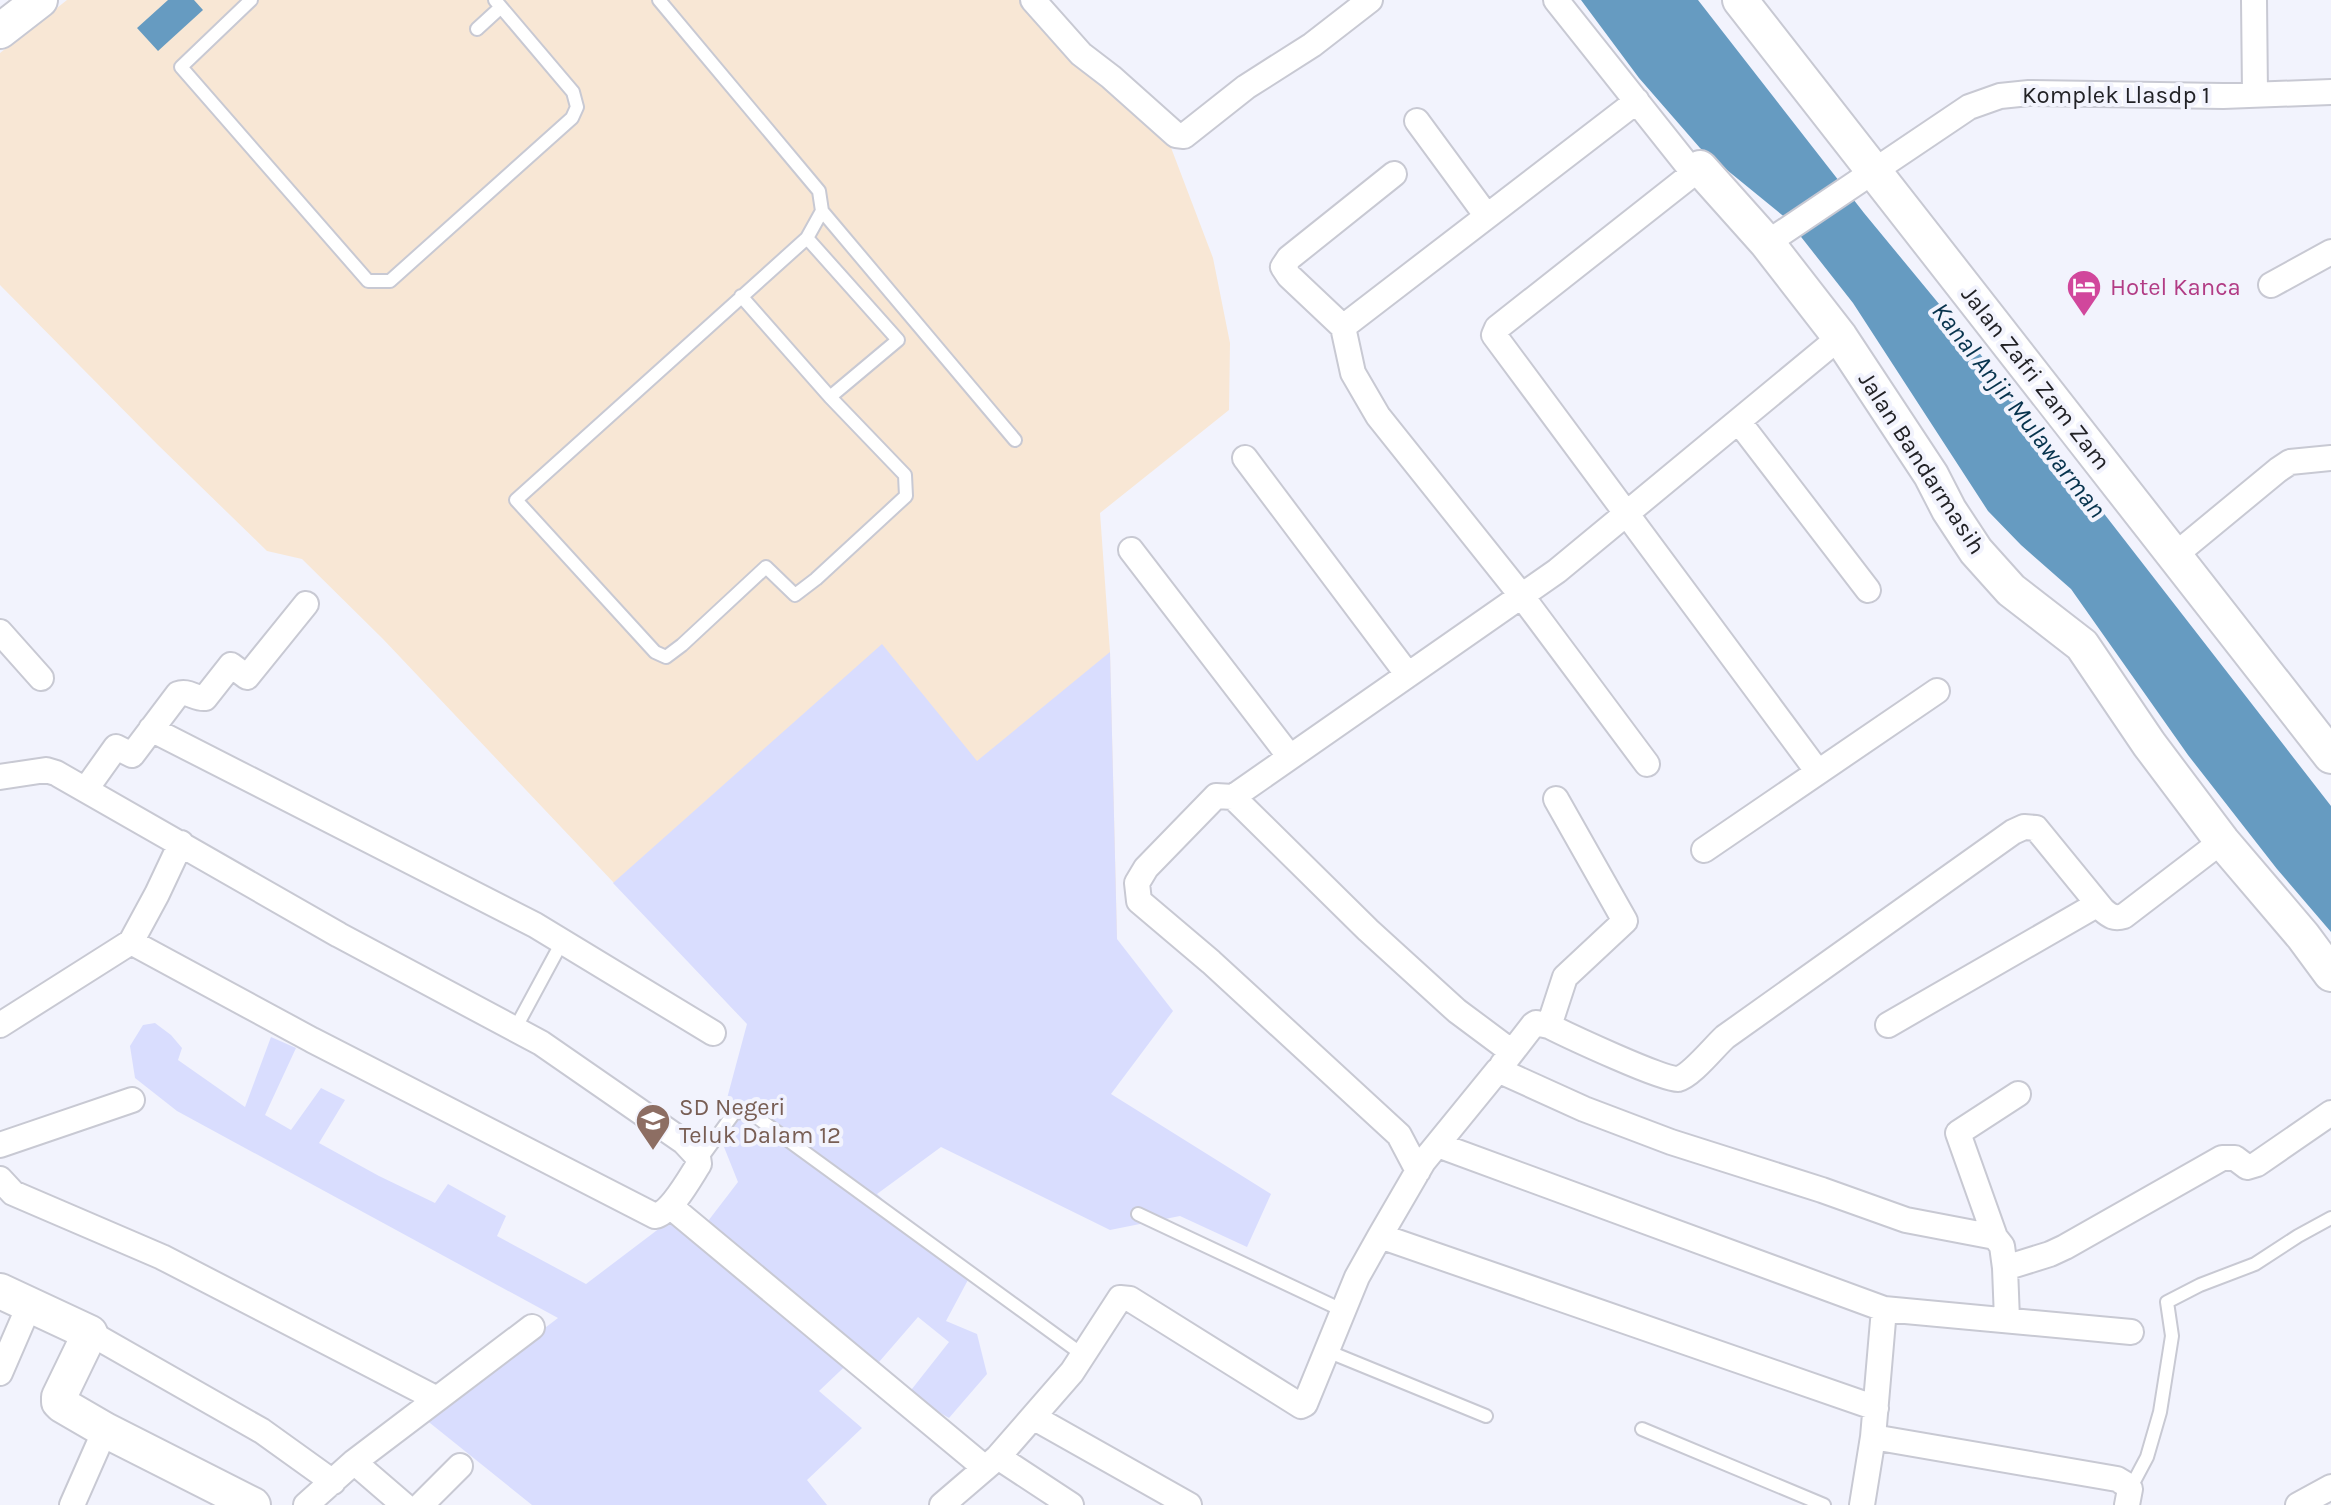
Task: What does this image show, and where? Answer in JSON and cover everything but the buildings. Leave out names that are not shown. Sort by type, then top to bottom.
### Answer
[{"type":"street","points":[[0,31],[40,0]]},
{"type":"street","points":[[1033,0],[1081,54],[1181,137],[1370,0]]},
{"type":"street","points":[[1556,0],[1688,166],[1700,168]]},
{"type":"street","points":[[2254,0],[2255,93]]},
{"type":"street","name":"Jalan Zafri Zam Zam","points":[[1747,2],[1874,171],[2331,756]]},
{"type":"street","name":"Komplek Llasdp 1","points":[[1767,243],[1969,107],[2000,96],[2059,93],[2223,96],[2331,92]]},
{"type":"street","points":[[1343,327],[1637,101]]},
{"type":"street","points":[[1417,121],[1486,215]]},
{"type":"street","points":[[1700,168],[1497,328],[1494,335],[1818,772]]},
{"type":"street","name":"Jalan Bandarmasih","points":[[1700,168],[1767,243],[1840,337],[1931,475],[1976,551],[2011,590],[2082,645],[2149,744],[2222,841],[2303,936],[2331,974]]},
{"type":"street","points":[[1394,174],[1289,258],[1283,267],[1343,327],[1353,373],[1378,416],[1521,595],[1647,764]]},
{"type":"street","points":[[2271,285],[2331,252]]},
{"type":"street","points":[[1418,1171],[1399,1135],[1211,962],[1139,901],[1137,883],[1146,868],[1216,796],[1233,797],[1557,571],[1840,337]]},
{"type":"street","points":[[1739,422],[1868,590]]},
{"type":"street","points":[[1245,458],[1408,675]]},
{"type":"street","points":[[2175,555],[2290,462],[2331,458]]},
{"type":"street","points":[[1131,550],[1290,757]]},
{"type":"street","points":[[86,789],[116,747],[132,755],[178,694],[185,692],[205,698],[231,665],[247,677],[306,604]]},
{"type":"street","points":[[0,632],[41,678]]},
{"type":"street","points":[[1704,850],[1937,691]]},
{"type":"street","points":[[151,729],[535,925],[713,1033]]},
{"type":"street","points":[[0,777],[46,770],[86,789],[339,935],[541,1043],[684,1142],[700,1160],[699,1164],[670,1206],[662,1215],[655,1216],[312,1040],[131,942]]},
{"type":"street","points":[[1233,797],[1505,1061],[1584,1109],[1671,1142],[1906,1220],[1995,1237]]},
{"type":"street","points":[[1549,1026],[1565,977],[1625,921],[1556,799]]},
{"type":"street","points":[[942,1505],[992,1462],[1033,1417],[1072,1372],[1117,1301],[1124,1298],[1301,1406],[1305,1404],[1357,1277],[1418,1171],[1536,1023],[1675,1080],[1688,1073],[1725,1037],[1771,1003],[2024,827],[2036,828],[2098,904],[2118,918],[2222,841]]},
{"type":"street","points":[[0,1025],[131,942],[181,843]]},
{"type":"street","points":[[1888,1025],[2098,904]]},
{"type":"street","points":[[2007,1319],[2002,1246],[1995,1237],[1958,1133],[2018,1094]]},
{"type":"street","points":[[0,1145],[132,1100]]},
{"type":"street","points":[[2005,1268],[2065,1247],[2222,1158],[2235,1158],[2247,1167],[2257,1164],[2331,1113]]},
{"type":"street","points":[[1438,1145],[1884,1309],[2131,1332]]},
{"type":"street","points":[[0,1179],[13,1193],[162,1257],[437,1399]]},
{"type":"street","points":[[670,1206],[992,1462],[1071,1505]]},
{"type":"street","points":[[1380,1236],[1876,1408]]},
{"type":"street","points":[[0,1373],[14,1299],[90,1333],[262,1431],[333,1482]]},
{"type":"street","points":[[1862,1505],[1873,1437],[1884,1309]]},
{"type":"street","points":[[306,1505],[354,1462],[532,1327]]},
{"type":"street","points":[[90,1333],[59,1402],[105,1430],[253,1505]]},
{"type":"street","points":[[1033,1417],[1189,1505]]},
{"type":"street","points":[[72,1505],[105,1430]]},
{"type":"street","points":[[1873,1437],[2117,1479],[2129,1497]]},
{"type":"street","points":[[354,1462],[404,1505]]},
{"type":"street","points":[[421,1505],[460,1466]]},
{"type":"street","points":[[2298,1505],[2331,1487]]},
{"type":"lane","points":[[251,0],[181,67],[368,281],[390,281],[572,118],[577,107],[573,92],[498,4],[477,29]]},
{"type":"lane","points":[[659,0],[819,191],[822,211],[1015,440]]},
{"type":"lane","points":[[741,296],[830,397],[905,475],[906,496],[795,595],[766,567],[666,657],[655,652],[516,500],[741,296],[807,238],[822,211]]},
{"type":"lane","points":[[807,238],[898,340],[830,397]]},
{"type":"lane","points":[[515,1029],[562,942]]},
{"type":"lane","points":[[700,1160],[734,1113],[748,1111],[1083,1355]]},
{"type":"lane","points":[[1138,1214],[1344,1311]]},
{"type":"lane","points":[[2129,1497],[2147,1457],[2160,1412],[2172,1336],[2167,1302],[2200,1285],[2255,1264],[2331,1218]]},
{"type":"lane","points":[[1327,1351],[1486,1416]]},
{"type":"lane","points":[[1642,1429],[1824,1505]]},
{"type":"shaded area","points":[[67,0],[1027,0],[1108,86],[1170,145],[1213,258],[1230,343],[1229,410],[1100,513],[1110,652],[1117,939],[738,1014],[383,639],[302,559],[267,551],[0,285],[0,53]]},
{"type":"shaded area","points":[[882,644],[977,761],[1110,652],[1117,939],[1173,1011],[1111,1094],[1271,1194],[1247,1247],[1180,1216],[1110,1230],[941,1147],[877,1194],[969,1278],[946,1321],[977,1334],[987,1374],[949,1418],[908,1394],[949,1342],[918,1317],[879,1362],[859,1353],[819,1391],[862,1428],[807,1480],[827,1505],[532,1505],[425,1419],[558,1318],[177,1111],[135,1078],[130,1046],[143,1025],[155,1023],[182,1048],[178,1060],[245,1107],[271,1037],[296,1048],[265,1115],[291,1130],[321,1088],[345,1100],[319,1143],[435,1203],[448,1184],[506,1216],[497,1236],[586,1284],[681,1212],[705,1225],[738,1182],[718,1132],[747,1024],[613,883]]},
{"type":"water","points":[[168,0],[194,0],[203,10],[158,51],[137,28]]},
{"type":"water","name":"Kanal Anjir Mulawarman","points":[[1581,0],[1698,0],[1864,213],[1977,350],[2331,806],[2331,932],[2277,869],[2188,755],[2071,589],[1988,511],[1853,303],[1787,219],[1700,148],[1639,78]]},
{"type":"place","name":"Hotel Kanca","points":[[2084,318]]},
{"type":"place","name":"SD Negeri Teluk Dalam 12","points":[[653,1152]]}]
